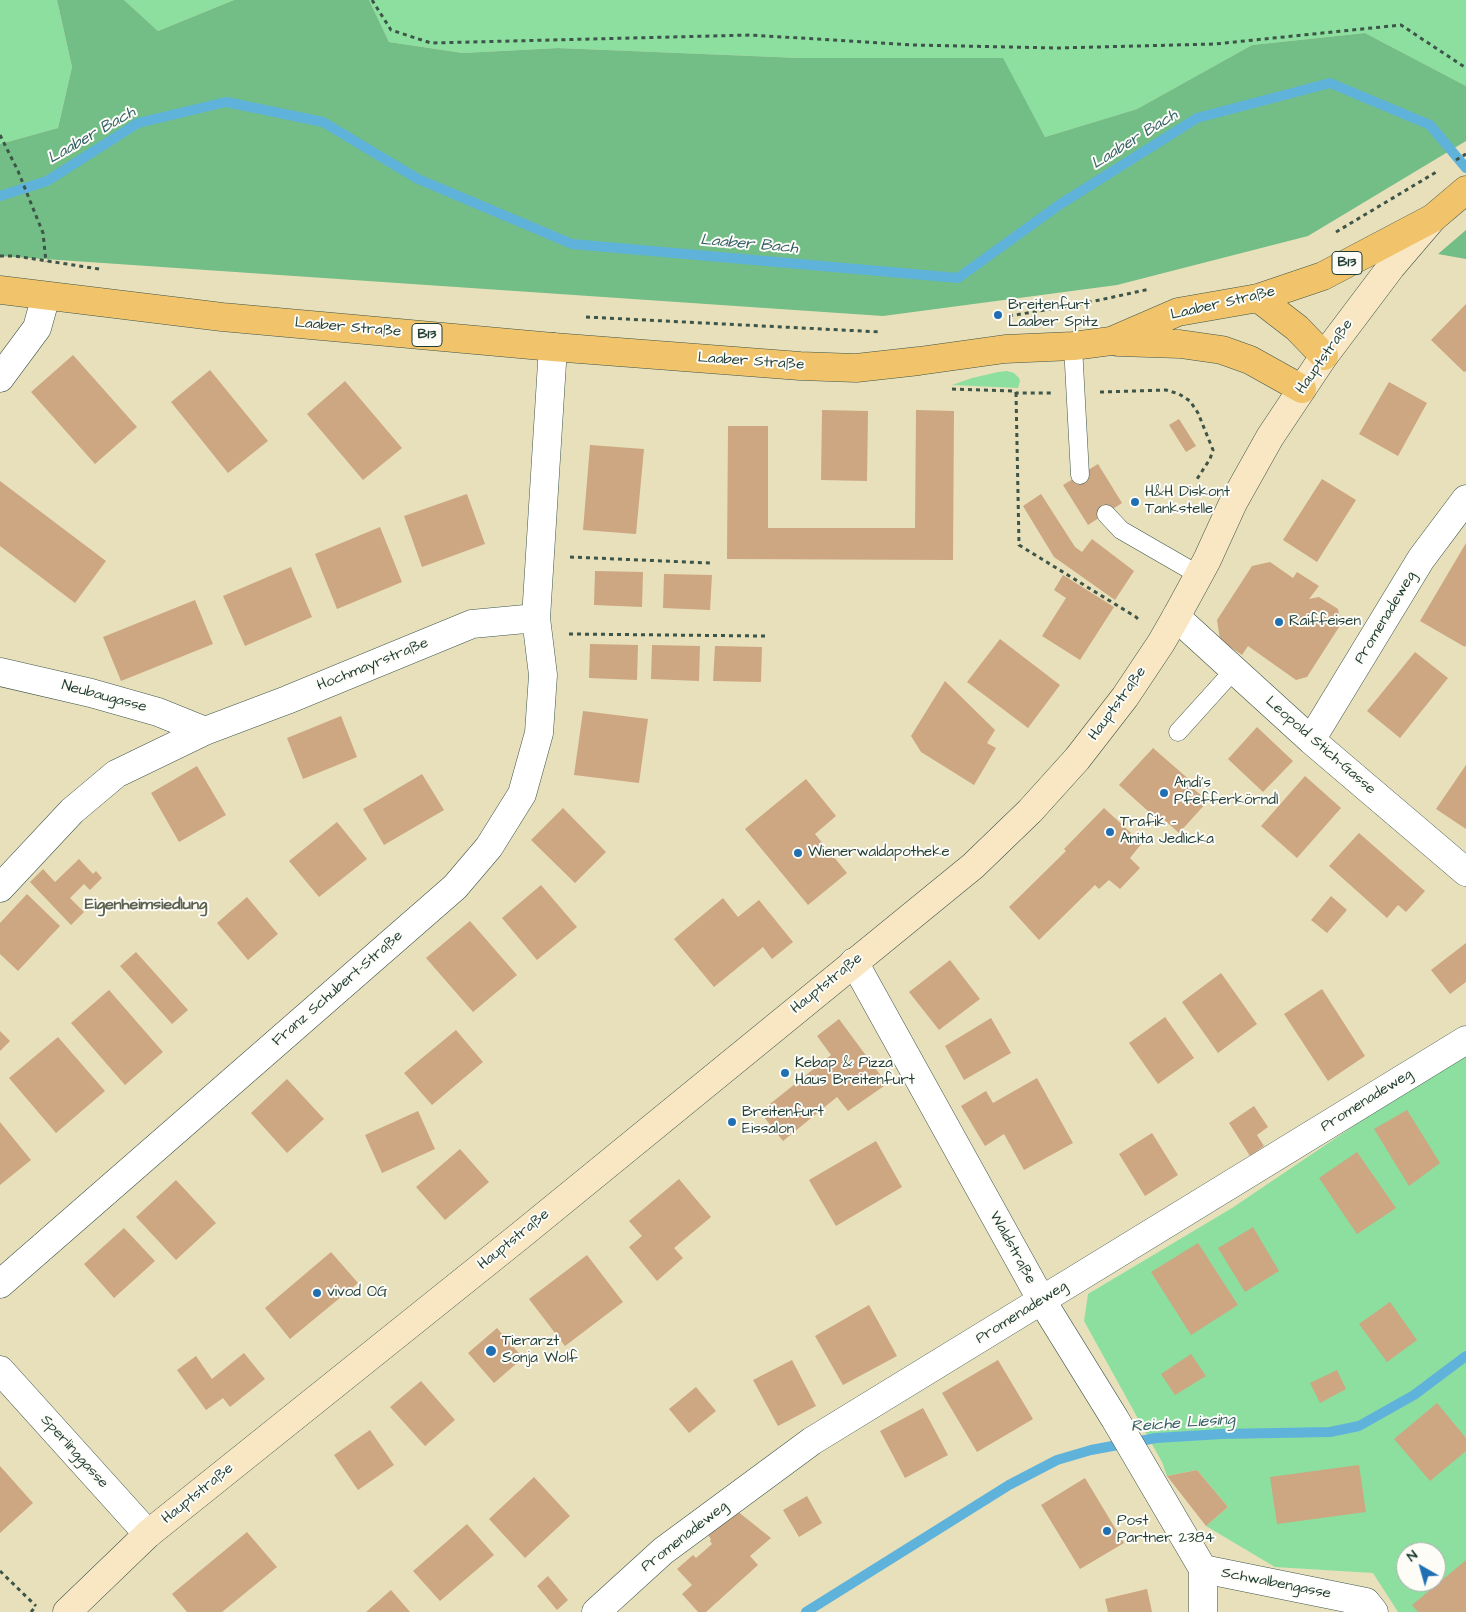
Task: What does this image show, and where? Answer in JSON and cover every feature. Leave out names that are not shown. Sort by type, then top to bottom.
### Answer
[{"type":"main road","name":"B13","points":[[1436,216],[1466,190]]},
{"type":"main road","name":"Laaber Straße","points":[[0,290],[222,317],[553,347],[800,366],[856,368],[1005,349],[1074,346],[1111,341],[1178,312],[1258,298],[1324,276],[1436,216]]},
{"type":"main road","name":"Hauptstraße","points":[[68,1612],[148,1534],[522,1235],[973,866],[1030,811],[1077,759],[1125,697],[1176,617],[1207,560],[1233,503],[1270,437],[1324,356],[1390,267],[1436,216]]},
{"type":"main road","points":[[1258,298],[1297,328],[1324,356]]},
{"type":"main road","points":[[1111,341],[1180,344],[1222,350],[1250,360],[1302,389]]},
{"type":"street","points":[[0,378],[37,328],[46,296]]},
{"type":"street","points":[[537,626],[553,347]]},
{"type":"street","name":"Promenadeweg","points":[[1311,740],[1421,560],[1466,499]]},
{"type":"street","name":"Leopold Stich-Gasse","points":[[1176,617],[1311,740],[1466,872]]},
{"type":"street","name":"Hochmayrstraße","points":[[0,888],[72,811],[116,774],[205,731],[287,700],[472,624],[537,626]]},
{"type":"street","name":"Franz Schubert-Straße","points":[[0,1284],[455,887],[489,847],[522,794],[539,733],[543,675],[537,626]]},
{"type":"street","name":"Neubaugasse","points":[[0,672],[91,692],[158,712],[205,731]]},
{"type":"street","name":"Waldstraße","points":[[854,962],[1042,1301],[1115,1419],[1203,1569]]},
{"type":"street","name":"Promenadeweg","points":[[596,1612],[663,1551],[812,1442],[1466,1040]]},
{"type":"street","name":"Sperlinggasse","points":[[0,1370],[148,1534]]},
{"type":"street","points":[[1203,1569],[1203,1612]]},
{"type":"street","name":"Schwalbengasse","points":[[1203,1569],[1366,1602],[1374,1612]]},
{"type":"lane","points":[[1074,346],[1080,475]]},
{"type":"lane","points":[[1106,514],[1121,530],[1199,574]]},
{"type":"lane","points":[[1178,732],[1234,670]]},
{"type":"path","points":[[372,0],[391,30],[431,42],[751,35],[912,45],[1058,48],[1215,44],[1401,25],[1466,68]]},
{"type":"path","points":[[0,135],[18,171],[43,233],[46,261],[46,296]]},
{"type":"path","points":[[1329,237],[1412,187]]},
{"type":"path","points":[[0,256],[16,256],[104,270]]},
{"type":"path","points":[[1007,316],[1081,304],[1156,288]]},
{"type":"path","points":[[582,316],[887,332]]},
{"type":"path","points":[[1136,617],[1019,545],[1016,394],[1166,390],[1179,394],[1190,401],[1198,413],[1213,450],[1210,459],[1197,479]]},
{"type":"path","points":[[540,556],[710,563]]},
{"type":"path","points":[[537,626],[764,636]]},
{"type":"path","points":[[0,1572],[36,1606]]},
{"type":"green space","points":[[0,0],[57,0],[72,67],[58,128],[0,144]]},
{"type":"green space","points":[[57,0],[124,0],[158,31],[234,0],[369,0],[389,42],[463,53],[558,48],[800,58],[1003,58],[1045,137],[1137,109],[1252,45],[1365,33],[1466,86],[1466,141],[1308,236],[1117,285],[883,316],[0,256],[0,144],[58,128],[72,67]]},
{"type":"green space","points":[[124,0],[234,0],[158,31]]},
{"type":"green space","points":[[369,0],[1466,0],[1466,86],[1365,33],[1252,45],[1137,109],[1045,137],[1002,58],[800,58],[558,48],[463,53],[389,42]]},
{"type":"green space","points":[[1466,230],[1466,259],[1438,254]]},
{"type":"green space","points":[[1007,371],[1014,373],[1019,378],[1018,388],[952,385],[972,378]]},
{"type":"green space","points":[[1466,1055],[1466,1612],[1398,1612],[1373,1573],[1275,1567],[1206,1526],[1228,1507],[1197,1470],[1167,1476],[1162,1462],[1084,1321],[1088,1294],[1232,1208],[1404,1092]]},
{"type":"building","points":[[1466,304],[1466,371],[1464,372],[1431,340]]},
{"type":"building","points":[[73,355],[137,427],[95,464],[31,392]]},
{"type":"building","points":[[210,370],[268,441],[228,473],[171,402]]},
{"type":"building","points":[[345,381],[402,448],[363,480],[307,414]]},
{"type":"building","points":[[1389,382],[1427,403],[1398,456],[1359,434]]},
{"type":"building","points":[[822,410],[868,411],[867,481],[821,480]]},
{"type":"building","points":[[916,410],[954,411],[953,560],[727,559],[728,426],[768,426],[768,528],[915,528]]},
{"type":"building","points":[[1179,419],[1196,446],[1186,452],[1169,425]]},
{"type":"building","points":[[590,445],[644,449],[636,534],[583,530]]},
{"type":"building","points":[[1098,464],[1122,503],[1088,525],[1063,485]]},
{"type":"building","points":[[1322,479],[1356,500],[1317,562],[1283,540]]},
{"type":"building","points":[[0,481],[106,561],[75,603],[0,546]]},
{"type":"building","points":[[467,494],[485,544],[422,567],[404,516]]},
{"type":"building","points":[[1041,494],[1075,547],[1082,552],[1092,539],[1134,571],[1115,600],[1054,557],[1023,506]]},
{"type":"building","points":[[380,527],[402,582],[337,609],[315,554]]},
{"type":"building","points":[[1466,543],[1466,645],[1465,647],[1420,621]]},
{"type":"building","name":"Raiffeisen","points":[[1270,562],[1293,578],[1297,572],[1319,586],[1309,599],[1319,597],[1338,609],[1341,624],[1307,677],[1296,680],[1248,646],[1242,655],[1220,640],[1217,620],[1252,566]]},
{"type":"building","points":[[291,567],[312,617],[245,646],[223,596]]},
{"type":"building","points":[[595,571],[643,572],[642,607],[594,605]]},
{"type":"building","points":[[664,574],[712,575],[710,610],[663,608]]},
{"type":"building","points":[[1063,575],[1114,607],[1080,660],[1042,636],[1066,598],[1054,590]]},
{"type":"building","points":[[195,600],[213,644],[121,681],[103,637]]},
{"type":"building","points":[[1000,639],[1060,685],[1028,728],[967,682]]},
{"type":"building","points":[[590,644],[638,645],[637,680],[589,678]]},
{"type":"building","points":[[652,645],[700,646],[699,681],[651,679]]},
{"type":"building","points":[[715,646],[762,647],[761,682],[713,681]]},
{"type":"building","points":[[1415,652],[1448,678],[1400,738],[1367,711]]},
{"type":"building","points":[[945,681],[995,730],[987,743],[996,748],[974,785],[921,752],[911,736]]},
{"type":"building","points":[[583,711],[648,719],[639,783],[574,775]]},
{"type":"building","points":[[341,716],[357,757],[303,779],[287,738]]},
{"type":"building","points":[[1257,727],[1293,761],[1263,792],[1228,759]]},
{"type":"building","name":"Andi's Pfefferkörndl","points":[[1153,748],[1192,782],[1189,785],[1208,801],[1179,833],[1161,817],[1158,820],[1119,785]]},
{"type":"building","points":[[1466,765],[1466,829],[1436,809]]},
{"type":"building","points":[[197,766],[226,815],[179,842],[151,793]]},
{"type":"building","points":[[422,774],[444,810],[384,845],[363,809]]},
{"type":"building","points":[[1305,776],[1341,808],[1297,858],[1261,826]]},
{"type":"building","name":"Wienerwaldapotheke","points":[[806,779],[836,816],[815,834],[847,873],[808,905],[745,829]]},
{"type":"building","points":[[563,808],[606,852],[575,883],[531,840]]},
{"type":"building","points":[[1104,808],[1142,843],[1130,858],[1140,868],[1120,889],[1109,880],[1099,889],[1095,885],[1039,940],[1009,907],[1066,851],[1064,849]]},
{"type":"building","points":[[337,822],[367,859],[319,897],[289,861]]},
{"type":"building","points":[[1359,833],[1425,891],[1406,912],[1398,905],[1387,918],[1329,866]]},
{"type":"building","points":[[79,859],[93,874],[96,871],[102,878],[90,890],[84,884],[70,898],[84,912],[71,925],[30,882],[43,869],[55,882]]},
{"type":"building","points":[[541,885],[577,927],[537,960],[502,918]]},
{"type":"building","points":[[27,894],[60,926],[18,971],[0,954],[0,923]]},
{"type":"building","points":[[1331,896],[1347,910],[1327,933],[1311,920]]},
{"type":"building","points":[[247,897],[278,934],[248,960],[217,923]]},
{"type":"building","points":[[723,898],[738,917],[759,900],[793,942],[772,959],[763,947],[714,987],[674,939]]},
{"type":"building","points":[[470,921],[517,975],[473,1012],[426,958]]},
{"type":"building","points":[[1466,943],[1466,982],[1450,994],[1431,970]]},
{"type":"building","points":[[136,952],[188,1010],[172,1024],[120,966]]},
{"type":"building","points":[[950,960],[980,999],[939,1030],[909,992]]},
{"type":"building","points":[[1221,973],[1257,1024],[1218,1053],[1182,1002]]},
{"type":"building","points":[[1322,989],[1365,1056],[1328,1081],[1284,1014]]},
{"type":"building","points":[[109,990],[163,1052],[125,1085],[71,1023]]},
{"type":"building","points":[[1165,1017],[1194,1058],[1158,1084],[1129,1043]]},
{"type":"building","points":[[991,1018],[1011,1053],[964,1080],[945,1046]]},
{"type":"building","points":[[839,1019],[887,1084],[848,1111],[837,1097],[783,1141],[760,1112],[831,1055],[817,1036]]},
{"type":"building","points":[[456,1030],[483,1062],[432,1105],[404,1073]]},
{"type":"building","points":[[0,1031],[10,1041],[0,1051]]},
{"type":"building","points":[[58,1037],[105,1091],[56,1133],[9,1078]]},
{"type":"building","points":[[1037,1078],[1073,1143],[1024,1170],[1004,1134],[985,1146],[961,1106],[986,1091],[993,1103]]},
{"type":"building","points":[[287,1079],[324,1119],[287,1153],[251,1113]]},
{"type":"building","points":[[1254,1106],[1268,1127],[1257,1135],[1264,1146],[1250,1156],[1229,1123]]},
{"type":"building","points":[[1407,1110],[1440,1163],[1409,1186],[1374,1129]]},
{"type":"building","points":[[418,1111],[435,1149],[382,1173],[365,1135]]},
{"type":"building","points":[[0,1122],[31,1160],[0,1185]]},
{"type":"building","points":[[1152,1133],[1178,1175],[1145,1196],[1119,1154]]},
{"type":"building","points":[[876,1141],[902,1187],[836,1226],[809,1180]]},
{"type":"building","points":[[460,1149],[489,1182],[445,1220],[416,1187]]},
{"type":"building","points":[[1357,1152],[1396,1208],[1357,1234],[1319,1178]]},
{"type":"building","points":[[679,1179],[711,1217],[674,1248],[683,1258],[657,1281],[629,1247],[642,1236],[629,1221]]},
{"type":"building","points":[[176,1180],[216,1223],[176,1260],[136,1217]]},
{"type":"building","points":[[1253,1227],[1279,1271],[1245,1292],[1218,1248]]},
{"type":"building","points":[[124,1228],[155,1261],[114,1298],[84,1264]]},
{"type":"building","points":[[1198,1243],[1238,1305],[1191,1335],[1151,1272]]},
{"type":"building","points":[[331,1252],[358,1283],[290,1339],[265,1308]]},
{"type":"building","points":[[587,1255],[623,1302],[565,1346],[529,1299]]},
{"type":"building","points":[[1390,1302],[1417,1340],[1387,1362],[1359,1324]]},
{"type":"building","points":[[869,1305],[897,1356],[843,1385],[815,1336]]},
{"type":"building","points":[[497,1328],[523,1358],[494,1383],[468,1353]]},
{"type":"building","points":[[244,1353],[265,1379],[230,1407],[223,1398],[206,1410],[177,1370],[196,1356],[212,1379]]},
{"type":"building","points":[[1191,1354],[1206,1376],[1175,1395],[1161,1374]]},
{"type":"building","points":[[792,1360],[816,1406],[778,1426],[753,1380]]},
{"type":"building","points":[[998,1360],[1033,1419],[977,1452],[942,1393]]},
{"type":"building","points":[[1337,1370],[1346,1389],[1320,1403],[1310,1383]]},
{"type":"building","points":[[421,1381],[455,1420],[425,1446],[390,1407]]},
{"type":"building","points":[[696,1387],[716,1411],[689,1433],[669,1409]]},
{"type":"building","points":[[1437,1403],[1466,1438],[1466,1451],[1430,1481],[1394,1439]]},
{"type":"building","points":[[923,1408],[948,1455],[905,1478],[880,1431]]},
{"type":"building","points":[[370,1430],[394,1465],[358,1490],[334,1455]]},
{"type":"building","points":[[1359,1465],[1366,1512],[1277,1524],[1270,1477]]},
{"type":"building","points":[[0,1466],[33,1503],[0,1533]]},
{"type":"building","points":[[1197,1470],[1228,1507],[1206,1526],[1167,1476]]},
{"type":"building","points":[[534,1477],[570,1516],[525,1558],[489,1519]]},
{"type":"building","points":[[1085,1478],[1124,1543],[1080,1569],[1041,1505]]},
{"type":"building","points":[[807,1496],[822,1523],[799,1537],[783,1510]]},
{"type":"building","points":[[737,1511],[771,1538],[750,1556],[758,1565],[706,1612],[698,1612],[682,1594],[692,1585],[677,1569],[693,1555],[696,1558],[712,1544],[708,1535]]},
{"type":"building","points":[[467,1524],[494,1555],[440,1601],[413,1571]]},
{"type":"building","points":[[247,1532],[277,1567],[222,1612],[187,1612],[172,1594]]},
{"type":"building","points":[[1466,1560],[1466,1612],[1418,1612],[1412,1605],[1428,1592],[1446,1592],[1446,1577]]},
{"type":"building","points":[[548,1576],[568,1600],[557,1610],[537,1586]]},
{"type":"building","points":[[1147,1589],[1152,1612],[1108,1612],[1105,1599]]},
{"type":"building","points":[[391,1590],[410,1612],[366,1612]]},
{"type":"waterway","name":"Laaber Bach","points":[[0,196],[47,181],[138,123],[226,102],[323,122],[418,179],[572,244],[958,278],[1059,205],[1197,118],[1330,83],[1430,125],[1466,168]]},
{"type":"waterway","name":"Reiche Liesing","points":[[806,1612],[1009,1485],[1057,1460],[1091,1450],[1156,1438],[1222,1434],[1330,1432],[1359,1426],[1414,1395],[1466,1356]]},
{"type":"place","name":"Breitenfurt Laaber Spitz","points":[[998,315]]},
{"type":"place","name":"H&H Diskont Tankstelle","points":[[1135,502]]},
{"type":"place","name":"Raiffeisen","points":[[1279,622]]},
{"type":"place","name":"Andi's Pfefferkörndl","points":[[1164,793]]},
{"type":"place","name":"Trafik - Anita Jedlicka","points":[[1110,832]]},
{"type":"place","name":"Wienerwaldapotheke","points":[[798,853]]},
{"type":"place","name":"Kebap & Pizza Haus Breitenfurt","points":[[785,1073]]},
{"type":"place","name":"Breitenfurt Eissalon","points":[[732,1122]]},
{"type":"place","name":"vivod OG","points":[[317,1293]]},
{"type":"place","name":"Tierarzt Sonja Wolf","points":[[491,1351]]},
{"type":"place","name":"Post Partner 2384","points":[[1107,1531]]},
{"type":"district","name":"Eigenheimsiedlung","points":[[146,906]]}]
